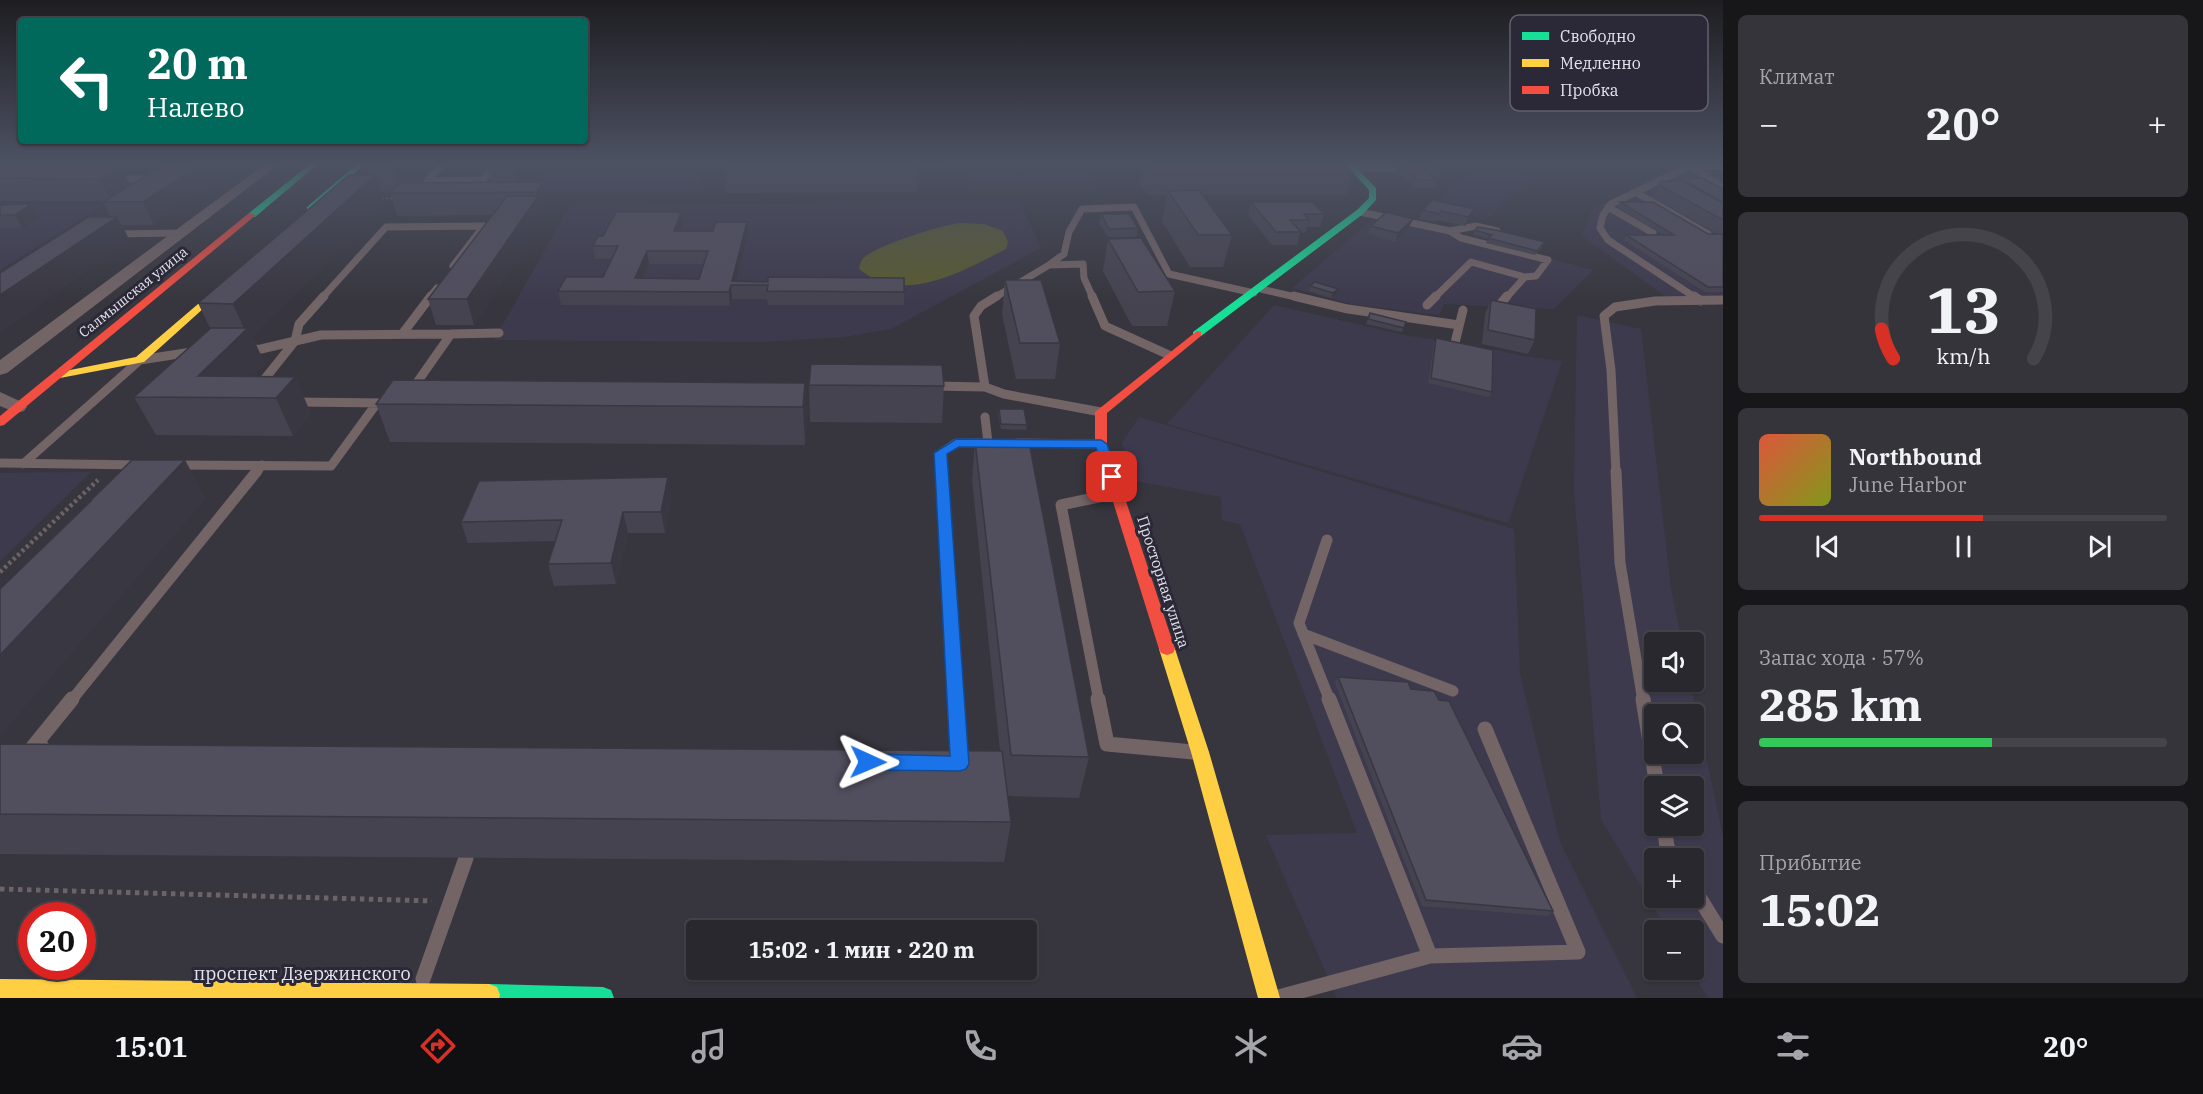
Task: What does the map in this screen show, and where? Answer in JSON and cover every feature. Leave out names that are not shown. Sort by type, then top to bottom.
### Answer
[{"type":"street","points":[[1,367],[210,211]]},
{"type":"street","name":"Салмышская улица","points":[[0,422],[9,403],[57,375],[257,211]]},
{"type":"street","points":[[303,215],[308,211]]},
{"type":"street","points":[[1101,412],[1170,355],[1360,212]]},
{"type":"street","points":[[57,375],[140,360],[243,268]]},
{"type":"street","name":"Просторная улица","points":[[1101,412],[1101,444],[1200,752],[1269,998]]},
{"type":"street","name":"проспект Дзержинского","points":[[0,990],[419,993],[603,998]]},
{"type":"lane","points":[[985,387],[974,316],[981,306],[1064,254],[1069,232],[1081,211]]},
{"type":"lane","points":[[1136,211],[1169,274],[1348,309],[1459,326]]},
{"type":"lane","points":[[1607,211],[1600,228],[1608,240],[1701,301]]},
{"type":"lane","points":[[1614,211],[1653,234]]},
{"type":"lane","points":[[1667,211],[1708,234]]},
{"type":"lane","points":[[1360,212],[1450,231],[1461,238],[1548,260],[1536,276],[1525,277],[1471,262],[1458,271],[1427,305]]},
{"type":"lane","points":[[253,393],[295,341],[300,324],[386,227],[484,226],[450,271]]},
{"type":"lane","points":[[1450,231],[1476,226],[1505,233]]},
{"type":"lane","points":[[102,234],[180,233]]},
{"type":"lane","points":[[1049,265],[1083,264],[1084,278],[1105,326],[1170,355]]},
{"type":"lane","points":[[1502,302],[1525,277]]},
{"type":"lane","points":[[402,333],[443,280]]},
{"type":"lane","points":[[1655,776],[1620,563],[1611,370],[1604,316],[1615,307],[1654,302],[1723,300]]},
{"type":"lane","points":[[1454,347],[1463,310]]},
{"type":"lane","points":[[229,350],[261,349],[321,335],[499,333]]},
{"type":"lane","points":[[282,402],[403,403],[451,334]]},
{"type":"lane","points":[[22,464],[140,360],[185,352],[207,351]]},
{"type":"lane","points":[[915,386],[985,387],[1004,394],[1101,412]]},
{"type":"lane","points":[[159,465],[331,466],[376,403]]},
{"type":"lane","points":[[985,417],[988,443]]},
{"type":"lane","points":[[948,763],[960,764],[941,453],[956,443],[1101,444]]},
{"type":"lane","points":[[0,464],[148,465]]},
{"type":"lane","points":[[57,747],[33,747],[262,465]]},
{"type":"lane","points":[[1117,494],[1061,505],[1107,744],[1200,752]]},
{"type":"lane","points":[[1327,540],[1299,623],[1430,956]]},
{"type":"lane","points":[[1303,634],[1453,691]]},
{"type":"lane","points":[[1275,998],[1430,956],[1578,952],[1485,729]]},
{"type":"lane","points":[[419,993],[466,858]]},
{"type":"lane","points":[[1704,905],[1723,936]]},
{"type":"path","points":[[0,572],[113,465]]},
{"type":"path","points":[[0,889],[451,901]]},
{"type":"shaded area","points":[[0,211],[95,211],[0,270]]},
{"type":"shaded area","points":[[567,211],[1024,211],[1041,248],[891,329],[844,337],[762,342],[494,340]]},
{"type":"shaded area","points":[[1446,211],[1497,211],[1487,220]]},
{"type":"shaded area","points":[[1591,211],[1723,211],[1723,304],[1677,305],[1582,236]]},
{"type":"shaded area","points":[[1375,217],[1435,228],[1593,270],[1554,309],[1444,304],[1439,315],[1351,304],[1292,288]]},
{"type":"shaded area","points":[[1274,305],[1409,336],[1562,361],[1508,523],[1167,424]]},
{"type":"shaded area","points":[[1577,315],[1641,329],[1671,589],[1680,632],[1644,632],[1644,692],[1692,692],[1695,704],[1644,704],[1644,764],[1704,764],[1704,747],[1723,837],[1723,998],[1708,998],[1697,980],[1704,980],[1704,920],[1661,920],[1654,908],[1704,908],[1704,848],[1644,848],[1644,891],[1601,819],[1574,490]]},
{"type":"shaded area","points":[[1139,417],[1514,529],[1520,674],[1560,842],[1637,998],[1337,998],[1266,835],[1357,833],[1240,524],[1222,520],[1221,497],[1136,481],[1122,443]]},
{"type":"shaded area","points":[[91,472],[0,561],[0,473]]},
{"type":"green space","points":[[961,223],[984,224],[1003,231],[1008,242],[1006,249],[952,275],[914,285],[895,285],[877,280],[859,269],[862,260],[878,249],[924,232]]},
{"type":"building","points":[[0,211],[22,211],[15,215],[0,215]]},
{"type":"building","points":[[307,211],[336,211],[233,304],[198,303]]},
{"type":"building","points":[[496,211],[528,211],[467,299],[428,299]]},
{"type":"building","points":[[1181,211],[1214,211],[1232,235],[1198,235]]},
{"type":"building","points":[[1258,211],[1321,211],[1324,214],[1304,214],[1309,220],[1290,220],[1301,232],[1276,232]]},
{"type":"building","points":[[1425,211],[1474,211],[1468,217],[1441,211],[1439,214]]},
{"type":"building","points":[[1634,211],[1668,211],[1708,234],[1723,234],[1723,287],[1708,287],[1626,235],[1674,235]]},
{"type":"building","points":[[1706,211],[1723,211],[1723,220]]},
{"type":"building","points":[[616,212],[681,212],[674,231],[713,231],[716,222],[747,222],[732,281],[768,282],[768,277],[904,278],[904,292],[767,291],[768,285],[731,285],[729,292],[558,291],[566,277],[603,277],[618,246],[593,246],[598,236],[603,236]],"holes":[[[647,251],[708,251],[699,279],[635,278]]]},
{"type":"building","points":[[1386,212],[1413,219],[1398,233],[1371,226]]},
{"type":"building","points":[[1101,214],[1129,214],[1138,228],[1109,229]]},
{"type":"building","points":[[88,217],[117,217],[0,295],[0,273]]},
{"type":"building","points":[[1478,227],[1545,242],[1537,251],[1488,238],[1492,235],[1475,230]]},
{"type":"building","points":[[1141,238],[1175,291],[1138,292],[1108,239]]},
{"type":"building","points":[[1005,280],[1041,280],[1060,343],[1020,343]]},
{"type":"building","points":[[1315,282],[1338,289],[1333,293],[1310,286]]},
{"type":"building","points":[[1491,300],[1536,309],[1535,340],[1488,330]]},
{"type":"building","points":[[1370,313],[1406,322],[1404,328],[1368,319]]},
{"type":"building","points":[[211,328],[248,328],[198,376],[295,377],[276,398],[134,397]]},
{"type":"building","points":[[1436,338],[1493,350],[1492,392],[1431,378]]},
{"type":"building","points":[[811,364],[942,365],[944,386],[809,385]]},
{"type":"building","points":[[393,380],[805,383],[803,407],[376,404]]},
{"type":"building","points":[[999,409],[1024,409],[1027,425],[1001,424]]},
{"type":"building","points":[[975,441],[1029,442],[1089,757],[1011,755]]},
{"type":"building","points":[[132,460],[185,460],[0,655],[0,589]]},
{"type":"building","points":[[668,477],[661,512],[623,512],[611,563],[548,564],[562,520],[461,522],[479,481]]},
{"type":"building","points":[[90,501],[91,501],[0,589]]},
{"type":"building","points":[[1338,677],[1408,682],[1411,689],[1434,691],[1439,700],[1449,701],[1553,911],[1426,900]]},
{"type":"building","points":[[0,744],[1002,751],[1011,822],[0,814]]},
{"type":"traffic: fast","points":[[252,215],[257,211]]},
{"type":"traffic: fast","points":[[1197,334],[1361,211]]},
{"type":"traffic: fast","points":[[489,995],[603,998]]},
{"type":"traffic: slow","points":[[60,375],[140,360],[232,278]]},
{"type":"traffic: slow","points":[[1167,649],[1200,752],[1269,998]]},
{"type":"traffic: slow","points":[[0,990],[489,995]]},
{"type":"traffic: jam","points":[[0,422],[252,215]]},
{"type":"traffic: jam","points":[[1167,649],[1101,444],[1101,412],[1197,334]]},
{"type":"route","points":[[868,762],[960,764],[941,453],[956,443],[1101,444],[1112,477]]}]
